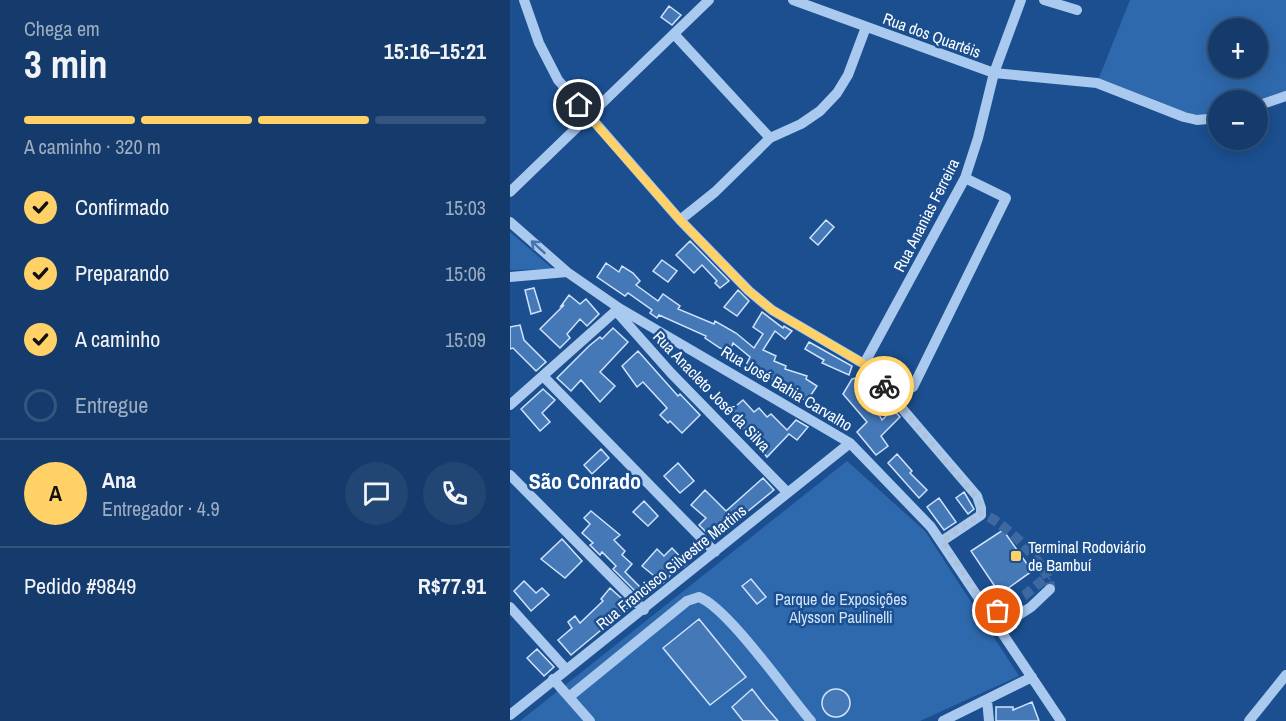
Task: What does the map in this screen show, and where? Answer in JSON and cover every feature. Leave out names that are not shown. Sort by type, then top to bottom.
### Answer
[{"type":"street","points":[[524,0],[549,66],[589,118],[680,220],[749,291],[772,310],[864,364],[977,496],[985,516],[942,541]]},
{"type":"street","points":[[510,192],[709,0]]},
{"type":"street","name":"Rua dos Quartéis","points":[[793,0],[994,73],[1091,81],[1184,117],[1197,120],[1208,119]]},
{"type":"street","name":"Rua Ananias Ferreira","points":[[864,364],[965,178],[978,138],[994,73],[1021,0]]},
{"type":"street","points":[[1044,0],[1077,10]]},
{"type":"street","points":[[680,220],[723,185],[770,138],[801,124],[820,111],[837,93],[848,75],[866,27]]},
{"type":"street","points":[[674,34],[770,138]]},
{"type":"street","points":[[1268,102],[1286,96]]},
{"type":"street","points":[[913,387],[1006,198],[965,178]]},
{"type":"street","name":"Rua José Bahia Carvalho","points":[[510,222],[567,272],[618,309],[850,443],[921,515],[942,541],[994,613],[999,628],[1060,721]]},
{"type":"street","points":[[510,277],[567,272]]},
{"type":"street","points":[[510,404],[618,309]]},
{"type":"street","name":"Rua Anacleto José da Silva","points":[[618,309],[671,373],[787,492]]},
{"type":"street","points":[[543,376],[715,552]]},
{"type":"street","name":"Rua Francisco Silvestre Martins","points":[[510,715],[850,443]]},
{"type":"street","points":[[510,475],[644,610]]},
{"type":"street","points":[[999,628],[1031,607],[1050,589]]},
{"type":"street","points":[[570,697],[687,601],[699,597],[717,608],[731,623],[811,721]]},
{"type":"street","points":[[510,607],[566,669]]},
{"type":"street","points":[[1249,721],[1286,675]]},
{"type":"street","points":[[943,721],[1032,677]]},
{"type":"street","points":[[554,679],[590,721]]},
{"type":"street","points":[[987,700],[988,721]]},
{"type":"green space","points":[[1130,0],[1286,0],[1286,96],[1268,98],[1268,90],[1208,90],[1208,119],[1197,120],[1097,83]]},
{"type":"green space","points":[[510,232],[553,269],[510,270]]},
{"type":"green space","name":"Parque de Exposições Alysson Paulinelli","points":[[847,461],[925,531],[1019,676],[920,721],[520,721]]},
{"type":"building","points":[[669,6],[681,15],[672,25],[661,17]]},
{"type":"building","points":[[826,220],[834,227],[818,245],[810,238]]},
{"type":"building","points":[[690,241],[729,281],[720,288],[715,283],[717,281],[702,265],[694,273],[676,255]]},
{"type":"building","points":[[662,260],[677,271],[668,282],[653,271]]},
{"type":"building","points":[[606,263],[619,272],[622,266],[633,273],[640,281],[636,285],[658,301],[663,294],[680,306],[678,309],[714,324],[715,321],[736,333],[754,348],[763,334],[753,327],[762,312],[783,328],[784,326],[792,331],[785,339],[775,331],[763,350],[776,356],[774,361],[786,366],[785,369],[807,376],[806,379],[817,386],[807,401],[788,392],[789,390],[772,379],[745,367],[750,357],[733,343],[730,351],[720,348],[705,338],[706,336],[659,315],[657,318],[650,313],[652,310],[628,293],[625,296],[597,277]]},
{"type":"building","points":[[534,288],[541,311],[531,314],[525,290]]},
{"type":"building","points":[[738,290],[749,301],[737,316],[724,307]]},
{"type":"building","points":[[569,295],[580,304],[586,299],[599,314],[587,326],[580,319],[567,334],[570,338],[560,348],[540,329],[564,305],[561,306]]},
{"type":"building","points":[[520,325],[524,340],[546,362],[536,371],[513,348],[510,349],[510,327]]},
{"type":"building","points":[[613,328],[628,342],[600,372],[615,386],[600,402],[581,380],[571,391],[557,378],[589,346],[600,337],[602,339]]},
{"type":"building","points":[[809,342],[852,366],[849,375],[822,363],[824,360],[805,349]]},
{"type":"building","points":[[638,351],[678,396],[680,394],[700,415],[682,433],[660,415],[667,408],[643,382],[637,387],[622,366]]},
{"type":"building","points":[[860,377],[882,420],[893,409],[900,417],[881,436],[888,446],[876,455],[857,432],[867,422],[843,394],[852,379]]},
{"type":"building","points":[[543,389],[555,400],[542,413],[550,422],[540,431],[521,409]]},
{"type":"building","points":[[743,400],[754,412],[759,408],[767,417],[771,414],[787,430],[796,420],[808,427],[797,440],[789,434],[767,457],[730,411]]},
{"type":"building","points":[[601,449],[609,458],[592,474],[584,465]]},
{"type":"building","points":[[897,454],[912,471],[910,473],[927,490],[919,498],[888,463]]},
{"type":"building","points":[[678,463],[694,481],[680,493],[664,476]]},
{"type":"building","points":[[763,478],[774,490],[747,512],[729,525],[724,519],[708,534],[699,525],[706,518],[691,505],[705,490],[726,511]]},
{"type":"building","points":[[964,492],[974,509],[968,514],[956,498]]},
{"type":"building","points":[[939,498],[956,522],[944,530],[927,507]]},
{"type":"building","points":[[644,501],[658,516],[648,526],[633,512]]},
{"type":"building","points":[[591,511],[620,535],[614,540],[625,551],[622,555],[632,564],[625,572],[648,595],[643,599],[613,569],[616,566],[602,552],[600,555],[590,545],[593,543],[582,533],[590,524],[584,518]]},
{"type":"building","points":[[1003,530],[1032,571],[1000,594],[971,551]]},
{"type":"building","points":[[562,539],[582,561],[565,578],[541,559]]},
{"type":"building","points":[[672,548],[687,564],[680,569],[678,567],[663,583],[642,566],[657,549],[664,556]]},
{"type":"building","points":[[751,579],[766,597],[757,604],[742,586]]},
{"type":"building","points":[[524,581],[536,593],[542,588],[549,595],[531,611],[514,591]]},
{"type":"building","points":[[610,588],[630,606],[571,655],[558,640],[572,628],[568,622],[575,616],[580,623],[603,601],[601,599]]},
{"type":"building","points":[[699,619],[746,677],[710,705],[663,648]]},
{"type":"building","points":[[537,649],[554,667],[544,676],[527,658]]},
{"type":"building","points":[[752,689],[778,721],[743,721],[732,707]]},
{"type":"building","points":[[836,689],[846,693],[850,703],[846,713],[836,717],[826,713],[822,703],[826,693]]},
{"type":"building","points":[[1032,702],[1039,721],[996,721],[996,707],[1013,707],[1013,710]]},
{"type":"tunnel","points":[[989,517],[1007,530],[1037,560],[1049,580],[1050,589]]},
{"type":"tunnel","points":[[998,611],[1025,595],[1048,576]]},
{"type":"way so far","points":[[884,386],[977,496],[981,515],[942,541],[991,615],[998,611]]},
{"type":"place","name":"Terminal Rodoviário de Bambuí","points":[[1016,556]]},
{"type":"district","name":"São Conrado","points":[[585,481]]},
{"type":"route","points":[[579,105],[680,220],[749,291],[772,310],[864,364],[884,386]]}]
